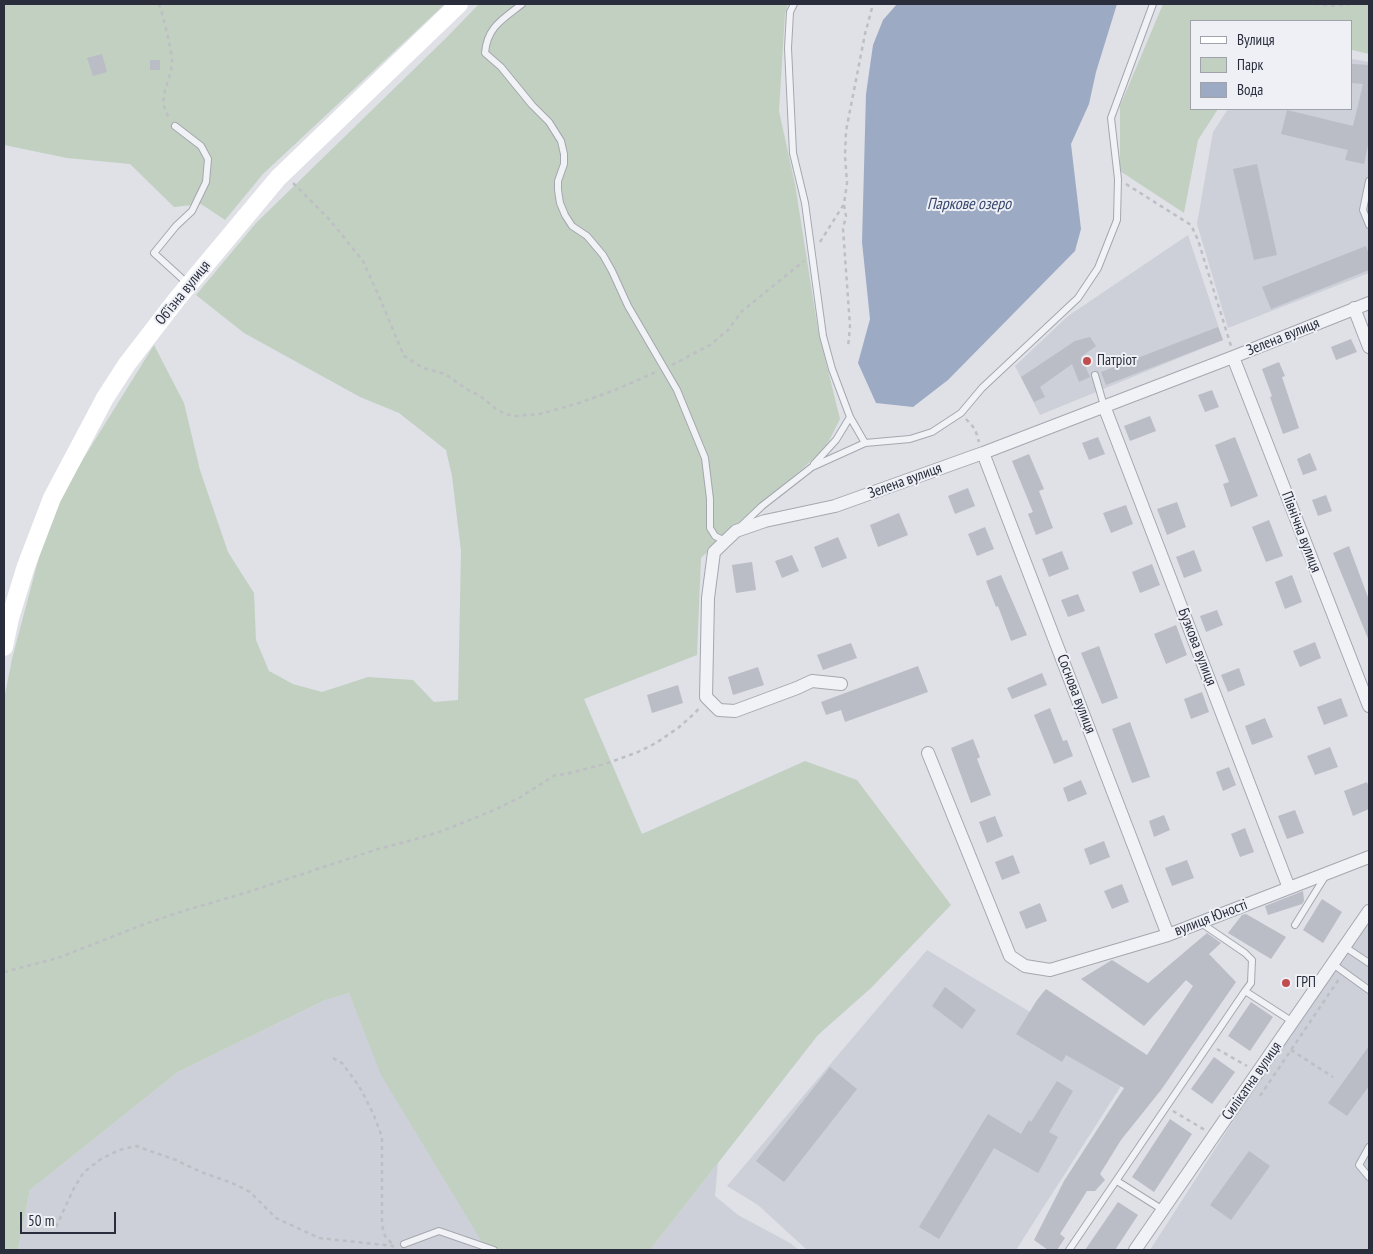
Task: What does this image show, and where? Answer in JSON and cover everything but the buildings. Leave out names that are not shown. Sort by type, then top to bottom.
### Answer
[{"type":"main road","name":"Об’їзна вулиця","points":[[4,647],[10,618],[26,566],[52,498],[105,398],[127,364],[189,285],[284,173],[459,4]]},
{"type":"street","name":"Зелена вулиця","points":[[706,697],[708,598],[714,552],[736,531],[766,521],[835,506],[983,453],[1369,303]]},
{"type":"street","points":[[1354,308],[1369,347]]},
{"type":"street","name":"Північна вулиця","points":[[1233,357],[1369,706]]},
{"type":"street","name":"Бузкова вулиця","points":[[1104,406],[1289,888]]},
{"type":"street","name":"Соснова вулиця","points":[[983,453],[1168,935]]},
{"type":"street","points":[[706,697],[719,710],[735,711],[812,681],[840,684]]},
{"type":"street","name":"вулиця Юності","points":[[928,753],[1010,956],[1025,966],[1050,970],[1168,935],[1369,857]]},
{"type":"street","name":"Силікатна вулиця","points":[[1135,1250],[1369,911]]},
{"type":"lane","points":[[522,4],[493,27],[486,42],[485,53],[501,67],[532,105],[549,122],[561,141],[564,164],[558,181],[560,203],[572,226],[588,236],[603,255],[628,306],[677,390],[705,458],[710,499],[710,528],[715,536],[725,541]]},
{"type":"lane","points":[[794,4],[790,12],[788,48],[793,153],[805,203],[823,336],[832,369],[850,418],[865,443]]},
{"type":"lane","points":[[812,467],[865,443],[910,440],[932,432],[961,413],[982,388],[1078,298],[1098,268],[1117,220],[1118,179],[1111,118],[1153,4]]},
{"type":"lane","points":[[175,126],[201,146],[208,159],[208,170],[206,182],[192,211],[176,226],[154,253],[189,285]]},
{"type":"lane","points":[[1369,180],[1363,210],[1369,225]]},
{"type":"lane","points":[[1095,375],[1104,406]]},
{"type":"lane","points":[[736,531],[762,506],[812,467],[836,440],[850,418]]},
{"type":"lane","points":[[1295,924],[1327,874]]},
{"type":"lane","points":[[1069,1250],[1251,983],[1252,960],[1245,953],[1200,923]]},
{"type":"lane","points":[[1345,947],[1369,963]]},
{"type":"lane","points":[[1333,964],[1369,990]]},
{"type":"lane","points":[[1245,991],[1293,1022]]},
{"type":"lane","points":[[1369,1147],[1359,1165],[1369,1177]]},
{"type":"lane","points":[[1117,1181],[1163,1210]]},
{"type":"lane","points":[[404,1244],[439,1231],[494,1250]]},
{"type":"path","points":[[159,4],[172,62],[163,97],[164,110],[175,126]]},
{"type":"path","points":[[848,348],[850,326],[843,229],[846,216],[844,204],[847,183],[846,132],[865,34],[873,4]]},
{"type":"path","points":[[1315,4],[1333,6],[1351,4]]},
{"type":"path","points":[[284,173],[329,220],[363,261],[404,356],[423,368],[445,374],[468,390],[479,395],[500,411],[514,416],[540,414],[615,390],[710,345],[728,330],[742,312],[813,253],[844,204]]},
{"type":"path","points":[[1118,179],[1192,225],[1213,286],[1233,357]]},
{"type":"path","points":[[961,413],[975,429],[983,453]]},
{"type":"path","points":[[4,972],[58,958],[180,912],[248,892],[378,849],[442,831],[512,801],[532,791],[555,775],[608,763],[656,743],[678,728],[695,713],[706,697]]},
{"type":"path","points":[[1260,1096],[1344,972]]},
{"type":"path","points":[[1209,1044],[1258,1072]]},
{"type":"path","points":[[1292,1050],[1333,1077]]},
{"type":"path","points":[[333,1058],[342,1063],[359,1086],[373,1113],[382,1137],[382,1225],[385,1236],[393,1248]]},
{"type":"path","points":[[1167,1107],[1214,1136]]},
{"type":"path","points":[[56,1227],[74,1188],[84,1172],[101,1159],[119,1150],[136,1146],[232,1183],[250,1192],[276,1218],[320,1238],[393,1248],[404,1244]]},
{"type":"shaded area","points":[[1353,59],[1369,62],[1369,273],[1228,328],[1197,224],[1213,132],[1227,110],[1353,110]]},
{"type":"shaded area","points":[[1188,235],[1223,340],[1040,415],[1015,366],[1068,316]]},
{"type":"shaded area","points":[[1369,922],[1369,1250],[1150,1250],[1262,1076]]},
{"type":"shaded area","points":[[927,950],[1130,1072],[1016,1250],[807,1250],[758,1205],[727,1186]]},
{"type":"shaded area","points":[[349,993],[382,1075],[482,1241],[502,1250],[18,1250],[30,1190],[178,1072],[323,1001]]},
{"type":"shaded area","points":[[718,1163],[715,1196],[738,1215],[790,1243],[799,1250],[650,1250]]},
{"type":"green space","points":[[4,4],[445,4],[263,174],[225,220],[201,204],[174,207],[130,164],[67,158],[4,145]]},
{"type":"green space","points":[[479,4],[788,4],[785,14],[779,111],[795,184],[818,330],[840,419],[822,451],[753,509],[701,558],[697,655],[584,699],[642,834],[805,761],[857,780],[951,905],[871,988],[818,1035],[650,1250],[502,1250],[482,1242],[381,1075],[349,993],[323,1001],[178,1072],[30,1190],[18,1250],[4,1250],[4,699],[12,659],[39,557],[57,505],[80,464],[154,345],[184,403],[200,470],[228,552],[254,593],[256,640],[269,671],[293,684],[322,692],[368,677],[413,680],[434,702],[458,700],[461,551],[452,476],[446,450],[399,413],[360,397],[244,333],[196,295],[256,223]]},
{"type":"green space","points":[[1163,4],[1369,4],[1369,54],[1353,50],[1353,20],[1190,20],[1190,110],[1217,110],[1198,140],[1184,213],[1120,171],[1120,106]]},
{"type":"water","name":"Паркове озеро","points":[[897,4],[1117,4],[1096,72],[1089,104],[1071,144],[1081,229],[1075,251],[948,380],[913,407],[876,403],[858,363],[870,319],[862,242],[866,94],[873,45],[883,20]]},
{"type":"place","name":"Патріот","points":[[1087,361]]},
{"type":"place","name":"ГРП","points":[[1286,983]]}]
